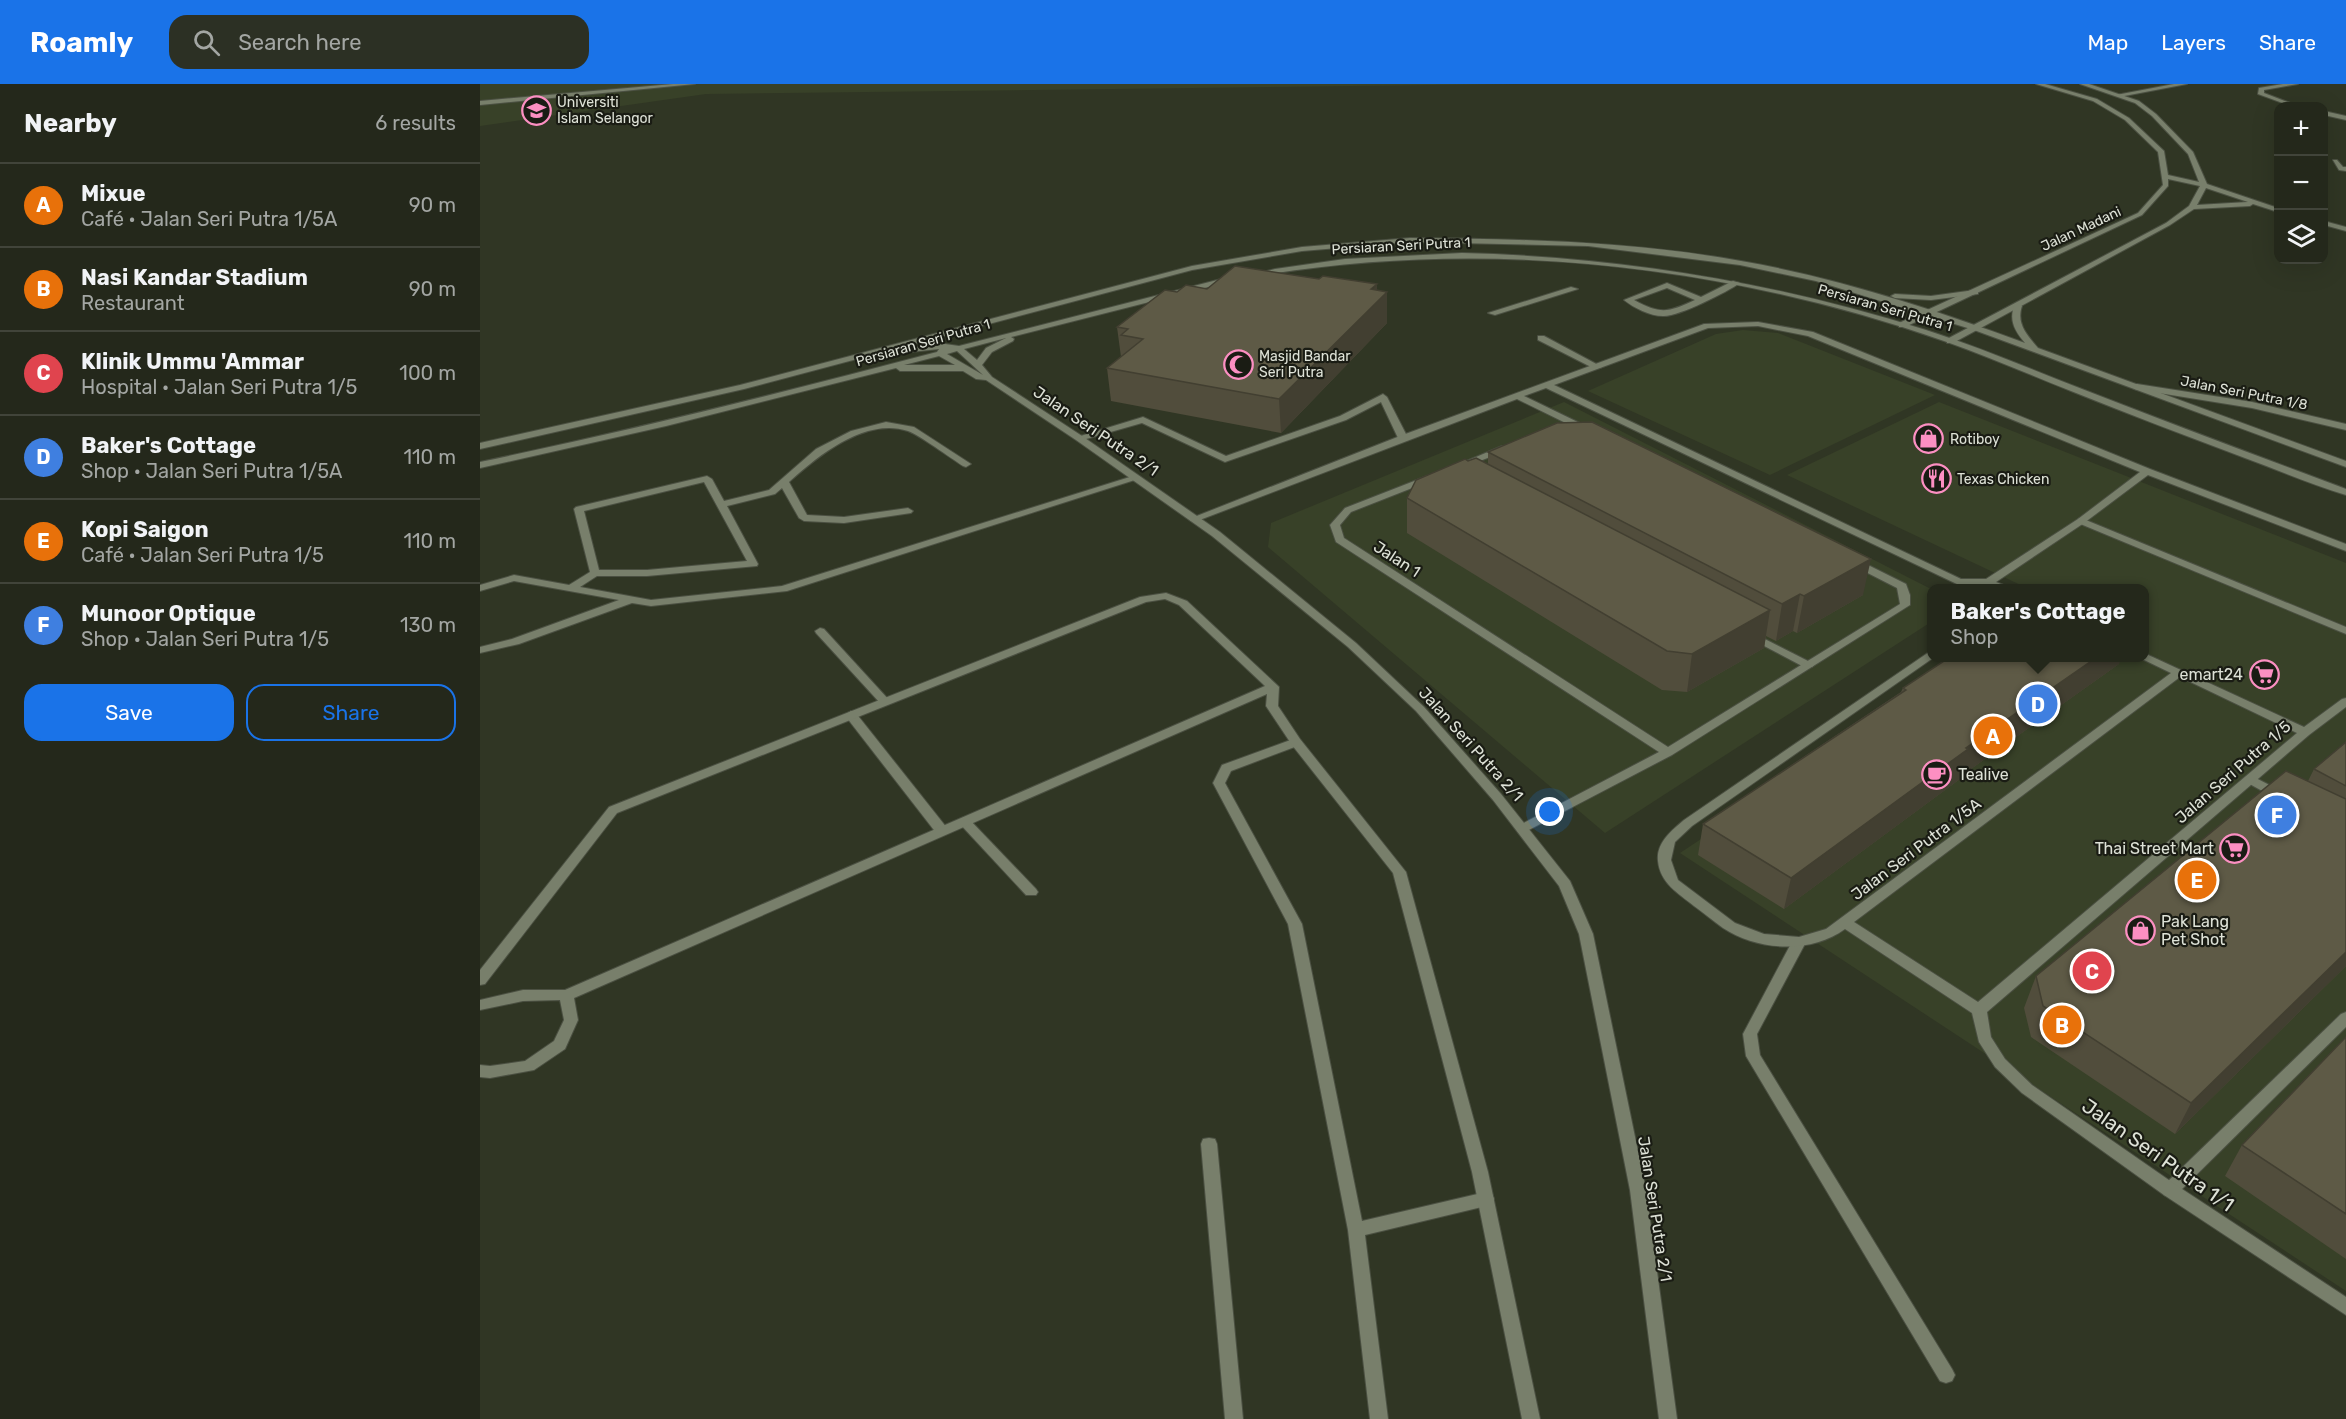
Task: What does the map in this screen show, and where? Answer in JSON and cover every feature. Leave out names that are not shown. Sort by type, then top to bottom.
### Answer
[{"type":"street","points":[[590,93],[634,84]]},
{"type":"street","points":[[480,103],[692,84]]},
{"type":"street","points":[[2039,84],[2095,100],[2127,119],[2161,151],[2165,176],[2204,185],[2274,209]]},
{"type":"street","points":[[2083,84],[2137,102],[2154,115],[2183,142],[2191,153],[2204,185]]},
{"type":"street","points":[[2119,95],[2184,84]]},
{"type":"street","points":[[2284,102],[2261,94],[2261,89],[2295,84]]},
{"type":"street","points":[[2328,114],[2346,118]]},
{"type":"street","points":[[2335,161],[2341,169],[2346,169]]},
{"type":"street","name":"Jalan Madani","points":[[1902,325],[2140,214],[2166,185],[2165,176]]},
{"type":"street","points":[[1950,341],[2168,224],[2192,207],[2204,185]]},
{"type":"street","points":[[2192,207],[2258,204]]},
{"type":"street","points":[[2328,223],[2346,229]]},
{"type":"street","name":"Persiaran Seri Putra 1","points":[[480,446],[741,387],[1192,268],[1302,249],[1410,240],[1588,244],[1740,263],[1818,279],[1977,328],[2346,464]]},
{"type":"street","name":"Persiaran Seri Putra 1","points":[[1252,275],[1398,256],[1476,255],[1614,264],[1736,283],[1902,325],[1950,341],[2346,492]]},
{"type":"street","name":"Persiaran Seri Putra 1","points":[[958,348],[1140,299],[1242,277]]},
{"type":"street","points":[[1700,299],[1667,285],[1628,300],[1644,309],[1665,314],[1700,299],[1736,283]]},
{"type":"street","points":[[1492,313],[1574,289]]},
{"type":"street","points":[[1864,293],[1931,298],[1975,292]]},
{"type":"street","points":[[942,349],[953,339],[966,333],[1035,315],[1057,304]]},
{"type":"street","points":[[2018,306],[2014,315],[2016,326],[2034,349]]},
{"type":"street","points":[[977,364],[988,350],[1041,324]]},
{"type":"street","points":[[1194,519],[1404,438],[1707,326],[1748,324],[1786,328],[1810,334],[2147,471],[2346,548]]},
{"type":"street","points":[[1541,338],[1598,367]]},
{"type":"street","points":[[741,387],[793,379],[908,350],[958,348]]},
{"type":"street","name":"Jalan Seri Putra 2/1","points":[[958,348],[977,364],[988,378]]},
{"type":"street","name":"Persiaran Seri Putra 1","points":[[480,465],[673,423],[854,376],[942,349]]},
{"type":"street","name":"Jalan Seri Putra 2/1","points":[[942,349],[964,368],[979,377],[988,378],[1079,438],[1194,519],[1352,645],[1412,701],[1523,829],[1565,884],[1586,934],[1638,1190],[1668,1419]]},
{"type":"street","points":[[854,376],[902,368],[964,368]]},
{"type":"street","points":[[1548,386],[1959,582],[1993,584]]},
{"type":"street","name":"Jalan Seri Putra 1/8","points":[[2137,387],[2252,405],[2346,427]]},
{"type":"street","points":[[1079,438],[1143,420],[1226,459],[1343,418],[1383,397],[1404,438]]},
{"type":"street","points":[[1519,397],[1565,424],[1592,433]]},
{"type":"street","points":[[720,505],[772,492],[819,451],[854,433],[886,425],[911,429],[966,464]]},
{"type":"street","points":[[1446,471],[1508,447]]},
{"type":"street","points":[[1988,582],[2080,521],[2147,471]]},
{"type":"street","name":"Jalan 1","points":[[1435,476],[1348,510],[1335,525],[1340,540],[1668,752]]},
{"type":"street","points":[[480,588],[514,578],[651,603],[783,589],[1136,478]]},
{"type":"street","points":[[571,588],[594,573],[647,573],[753,564],[706,479],[579,509],[594,573]]},
{"type":"street","points":[[784,482],[804,518],[844,520],[908,511]]},
{"type":"street","points":[[2080,521],[2346,631]]},
{"type":"street","points":[[1523,829],[1668,752],[1905,605],[1902,586],[1848,560]]},
{"type":"street","points":[[480,980],[613,810],[1144,599],[1166,596],[1183,603],[1273,687],[1272,706],[1296,742],[1398,872],[1485,1199],[1531,1419]]},
{"type":"street","points":[[480,650],[515,642],[631,599]]},
{"type":"street","points":[[820,631],[885,702]]},
{"type":"street","points":[[1746,632],[1808,665]]},
{"type":"street","points":[[1927,656],[1688,823],[1669,840],[1664,860],[1672,882],[1730,926],[1762,939],[1799,942],[1750,1034],[1753,1056],[1946,1375]]},
{"type":"street","points":[[2149,658],[2305,732]]},
{"type":"street","name":"Jalan Seri Putra 1/5A","points":[[1799,942],[1831,932],[2179,673]]},
{"type":"street","points":[[480,1005],[513,995],[536,993],[566,995],[1273,687]]},
{"type":"street","name":"Jalan Seri Putra 1/5","points":[[1979,1010],[2305,732],[2346,701]]},
{"type":"street","points":[[851,715],[942,831]]},
{"type":"street","points":[[1296,742],[1226,768],[1219,783],[1295,924],[1356,1230],[1380,1419]]},
{"type":"street","points":[[2250,779],[2288,800]]},
{"type":"street","points":[[964,821],[1031,892]]},
{"type":"street","points":[[1845,922],[1979,1010]]},
{"type":"street","points":[[480,1071],[490,1072],[529,1066],[560,1045],[571,1020],[566,995]]},
{"type":"street","name":"Jalan Seri Putra 1/1","points":[[1979,1010],[1983,1038],[2000,1063],[2027,1089],[2170,1190],[2346,1307]]},
{"type":"street","points":[[2170,1190],[2346,1018]]},
{"type":"street","points":[[1209,1144],[1234,1419]]},
{"type":"street","points":[[1356,1230],[1485,1199]]},
{"type":"shaded area","name":"Universiti Islam Selangor","points":[[480,84],[1519,84],[706,94],[480,126]]},
{"type":"shaded area","points":[[1743,330],[1778,333],[1935,395],[1770,475],[1588,391],[1716,334]]},
{"type":"shaded area","points":[[1564,402],[1927,587],[1927,625],[1605,833],[1268,547],[1271,523]]},
{"type":"shaded area","points":[[1939,402],[2346,563],[2346,1291],[1680,853],[1967,662],[2149,662],[2149,584],[2019,584],[1787,475]]},
{"type":"building","name":"Masjid Bandar Seri Putra","points":[[1235,266],[1319,279],[1323,276],[1377,284],[1371,289],[1387,292],[1279,399],[1107,368],[1143,339],[1121,335],[1128,329],[1117,327],[1165,290],[1177,292],[1186,285],[1207,289]]},
{"type":"building","points":[[1592,422],[1871,559],[1804,596],[1800,594],[1782,604],[1488,452],[1557,423]]},
{"type":"building","points":[[1476,458],[1770,610],[1692,654],[1667,651],[1407,498],[1416,480],[1465,459],[1468,461]]},
{"type":"building","points":[[1942,662],[2090,662],[1966,748],[1968,749],[1791,878],[1703,824],[1906,690],[1903,688]]},
{"type":"building","points":[[2346,742],[2346,786],[2314,769]]},
{"type":"building","points":[[2286,771],[2346,799],[2346,952],[2191,1103],[2043,1006],[2036,976]]},
{"type":"building","points":[[2346,1037],[2346,1214],[2242,1145]]},
{"type":"place","name":"Universiti Islam Selangor","points":[[536,110]]},
{"type":"place","name":"Masjid Bandar Seri Putra","points":[[1238,364]]},
{"type":"place","name":"Rotiboy","points":[[1929,439]]},
{"type":"place","name":"Texas Chicken","points":[[1936,479]]},
{"type":"place","name":"emart24","points":[[2264,674]]},
{"type":"place","name":"Baker's Cottage","points":[[2038,704]]},
{"type":"place","name":"Mixue","points":[[1993,736]]},
{"type":"place","name":"Tealive","points":[[1937,774]]},
{"type":"place","name":"Munoor Optique","points":[[2277,815]]},
{"type":"place","name":"Thai Street Mart","points":[[2235,848]]},
{"type":"place","name":"Kopi Saigon","points":[[2197,880]]},
{"type":"place","name":"Pak Lang Pet Shot","points":[[2140,930]]},
{"type":"place","name":"Klinik Ummu 'Ammar","points":[[2092,971]]},
{"type":"place","name":"Nasi Kandar Stadium","points":[[2062,1025]]}]
